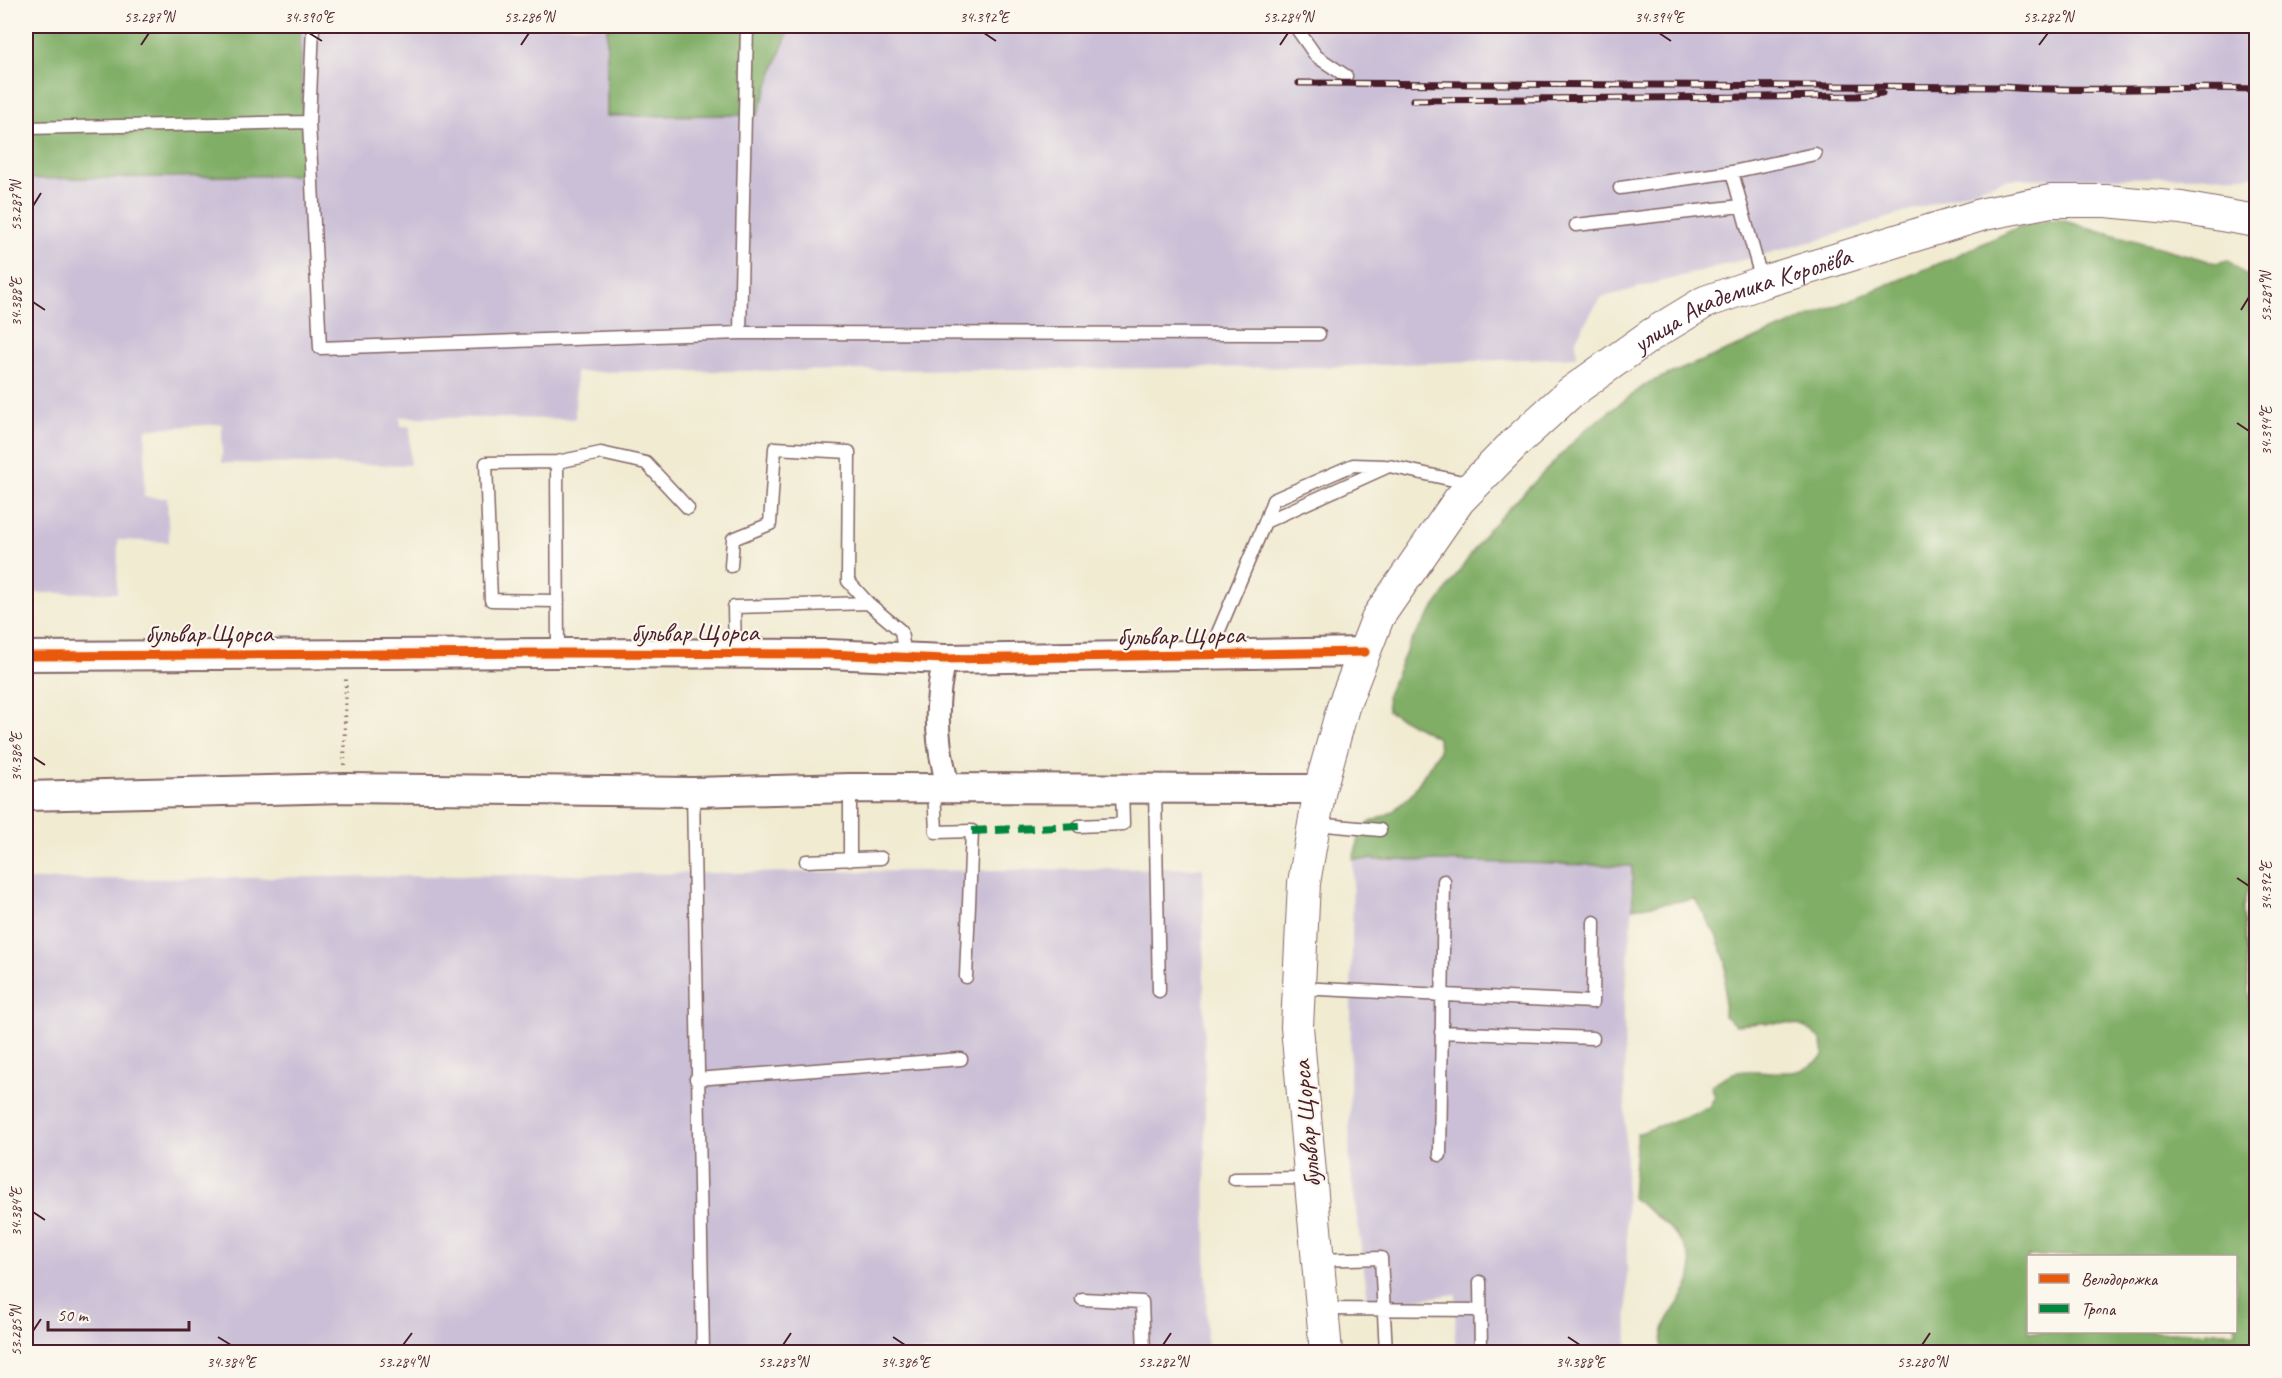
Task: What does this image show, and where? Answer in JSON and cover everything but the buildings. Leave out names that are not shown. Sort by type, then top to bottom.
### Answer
[{"type":"main road","name":"улица Академика Королёва","points":[[1365,652],[1378,617],[1473,484],[1570,393],[1651,335],[1705,302],[1984,213],[2050,201],[2106,201],[2181,208],[2256,221]]},
{"type":"main road","name":"бульвар Щорса","points":[[1326,1353],[1297,1027],[1298,987],[1304,883],[1320,789],[1343,707],[1365,652]]},
{"type":"street","name":"бульвар Щорса","points":[[26,656],[558,652],[735,653],[945,659],[1365,652]]},
{"type":"street","points":[[941,788],[937,689],[945,659]]},
{"type":"street","points":[[26,796],[345,788],[693,792],[850,788],[1320,789]]},
{"type":"lane","points":[[313,26],[309,122],[320,348],[740,333],[1319,334]]},
{"type":"lane","points":[[740,333],[747,26]]},
{"type":"lane","points":[[1295,26],[1316,56],[1346,76]]},
{"type":"lane","points":[[26,128],[309,122]]},
{"type":"lane","points":[[1620,188],[1732,172],[1815,154]]},
{"type":"lane","points":[[1732,172],[1762,282]]},
{"type":"lane","points":[[1576,225],[1741,206]]},
{"type":"lane","points":[[731,566],[733,539],[770,524],[775,448],[849,452],[846,576],[868,603],[901,631],[904,657]]},
{"type":"lane","points":[[558,601],[491,600],[486,463],[557,462],[601,453],[646,463],[688,508]]},
{"type":"lane","points":[[557,462],[558,652]]},
{"type":"lane","points":[[1208,656],[1265,522],[1389,466],[1473,484]]},
{"type":"lane","points":[[735,653],[734,607],[868,603]]},
{"type":"lane","points":[[850,788],[850,860]]},
{"type":"lane","points":[[941,788],[936,832],[972,831],[966,976]]},
{"type":"lane","points":[[1079,826],[1123,824],[1122,788]]},
{"type":"lane","points":[[1155,788],[1159,991]]},
{"type":"lane","points":[[693,792],[696,1079],[704,1353]]},
{"type":"lane","points":[[1314,824],[1380,830]]},
{"type":"lane","points":[[806,861],[881,858]]},
{"type":"lane","points":[[1440,1155],[1444,881]]},
{"type":"lane","points":[[1298,987],[1593,1002],[1594,922]]},
{"type":"lane","points":[[1441,1032],[1593,1038]]},
{"type":"lane","points":[[696,1079],[961,1059]]},
{"type":"lane","points":[[1234,1179],[1311,1178]]},
{"type":"lane","points":[[1318,1260],[1382,1257],[1386,1353]]},
{"type":"lane","points":[[1480,1282],[1481,1353]]},
{"type":"lane","points":[[1082,1299],[1142,1302],[1143,1353]]},
{"type":"lane","points":[[1322,1309],[1480,1310]]},
{"type":"path","points":[[345,788],[347,653]]},
{"type":"shaded area","points":[[26,26],[2256,26],[2256,176],[2008,179],[1829,237],[1600,298],[1576,339],[1577,357],[1329,367],[576,372],[575,419],[400,417],[401,426],[410,427],[410,465],[222,463],[222,424],[146,429],[144,497],[167,498],[169,542],[118,540],[117,593],[26,593]]},
{"type":"shaded area","points":[[1353,859],[1633,866],[1633,908],[1624,1006],[1628,1352],[1455,1352],[1456,1294],[1369,1306],[1349,1160]]},
{"type":"shaded area","points":[[1203,868],[1207,1352],[26,1352],[26,880]]},
{"type":"green space","points":[[26,26],[300,26],[304,175],[26,179]]},
{"type":"green space","points":[[607,26],[790,26],[757,115],[607,116]]},
{"type":"green space","points":[[2057,219],[2216,263],[2228,260],[2248,277],[2256,373],[2256,856],[2243,907],[2256,1105],[2256,1352],[1663,1352],[1665,1326],[1687,1289],[1691,1275],[1690,1261],[1677,1236],[1632,1198],[1637,1134],[1708,1108],[1715,1097],[1711,1085],[1731,1074],[1749,1071],[1793,1072],[1814,1064],[1824,1055],[1821,1041],[1814,1033],[1794,1024],[1736,1025],[1724,1016],[1726,962],[1716,935],[1695,899],[1633,908],[1632,866],[1353,859],[1361,833],[1369,823],[1392,812],[1411,795],[1439,751],[1438,738],[1388,711],[1387,695],[1410,643],[1487,531],[1585,430],[1648,383],[1938,264],[2021,226]]},
{"type":"railway","points":[[1299,83],[2256,89]]},
{"type":"railway","points":[[1413,100],[1857,96],[1882,93]]},
{"type":"marked path","points":[[972,831],[1079,826]]},
{"type":"cycle path","points":[[26,656],[558,653],[827,654],[945,659],[1365,652]]}]
